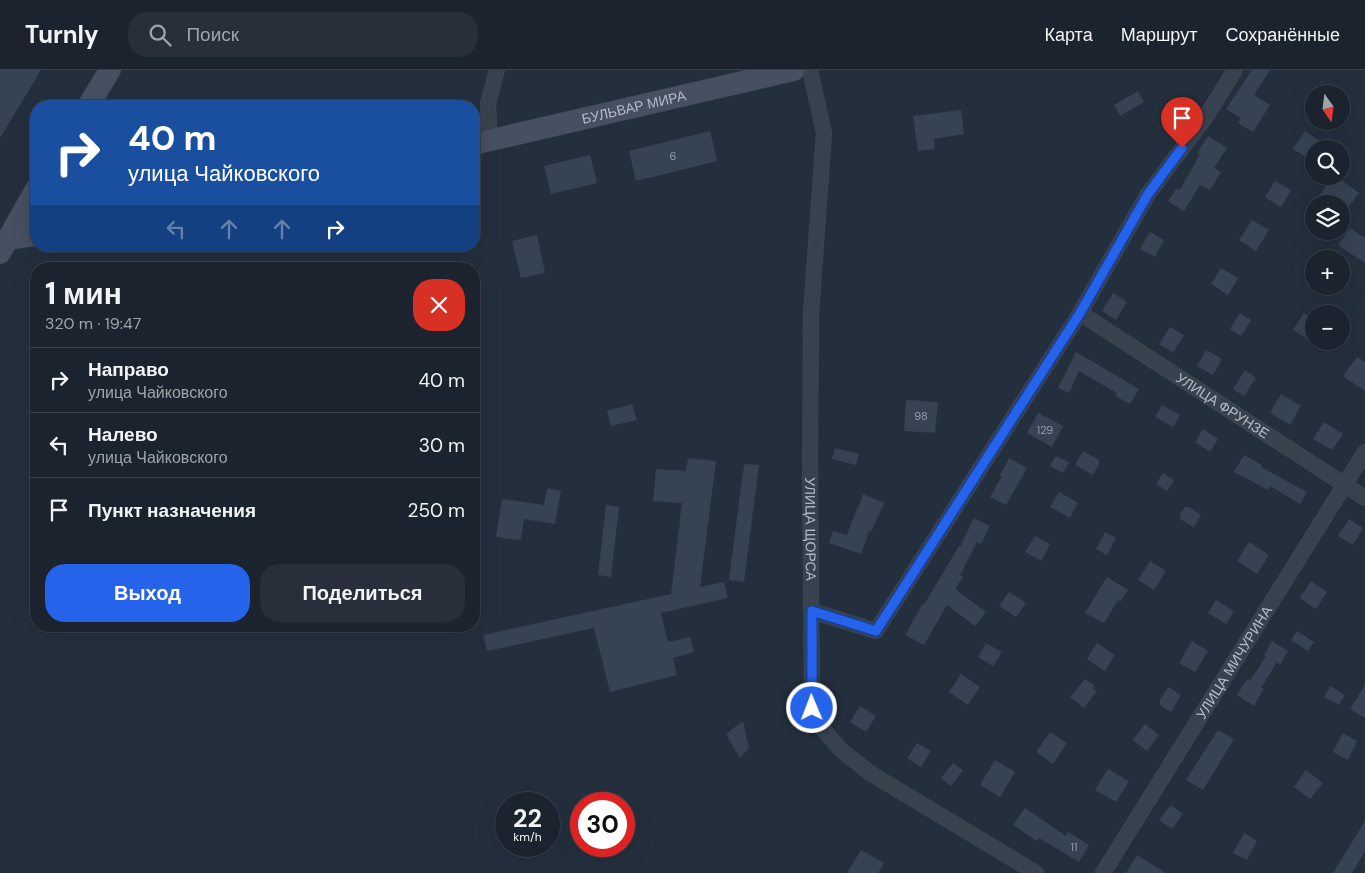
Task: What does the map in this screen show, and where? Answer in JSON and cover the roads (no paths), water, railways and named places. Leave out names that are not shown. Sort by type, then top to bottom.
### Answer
[{"type":"main road","points":[[92,100],[110,70]]},
{"type":"main road","name":"БУЛЬВАР МИРА","points":[[482,142],[794,70]]},
{"type":"main road","points":[[4,246],[30,200]]},
{"type":"main road","points":[[4,246],[30,237]]},
{"type":"street","points":[[482,142],[488,104],[497,70]]},
{"type":"street","name":"УЛИЦА ЩОРСА","points":[[810,70],[824,133],[811,314],[812,708],[822,728],[842,751],[870,774],[1036,873]]},
{"type":"street","points":[[812,611],[876,631],[1080,313],[1148,194],[1205,118],[1235,70]]},
{"type":"street","name":"УЛИЦА ФРУНЗЕ","points":[[1080,313],[1365,498]]},
{"type":"street","name":"УЛИЦА МИЧУРИНА","points":[[1103,873],[1365,452]]}]
